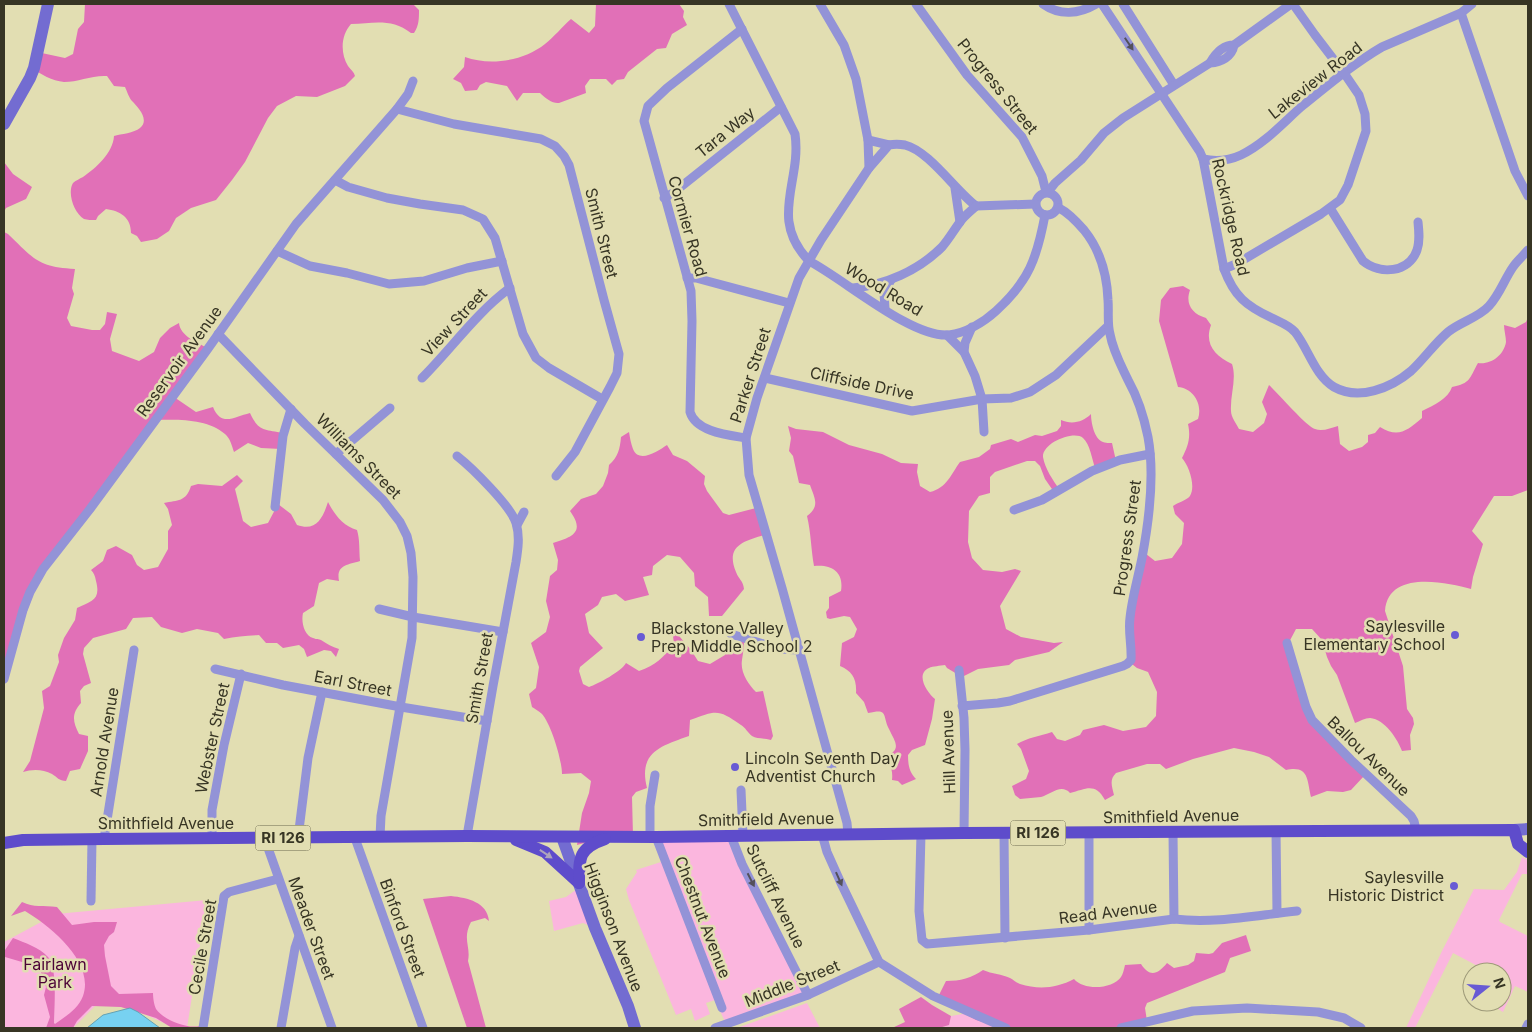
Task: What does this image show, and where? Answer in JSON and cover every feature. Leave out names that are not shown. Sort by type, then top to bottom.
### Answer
[{"type":"main road","name":"Smithfield Avenue","points":[[4,843],[22,840],[212,838],[653,837],[822,834],[1089,834],[1514,830]]},
{"type":"main road","points":[[1514,830],[1518,844],[1528,852]]},
{"type":"main road","points":[[506,837],[526,843],[545,852],[579,882]]},
{"type":"main road","points":[[579,882],[578,867],[582,853],[593,843],[611,837]]},
{"type":"street","points":[[4,124],[34,68],[48,4]]},
{"type":"street","points":[[729,4],[791,124],[796,143],[788,206],[789,224],[795,242],[809,261]]},
{"type":"street","name":"Progress Street","points":[[916,4],[967,75],[1022,137],[1042,176],[1047,192]]},
{"type":"street","points":[[1043,4],[1050,8],[1067,12],[1080,11],[1096,4]]},
{"type":"street","name":"Rockridge Road","points":[[1102,4],[1200,152],[1203,159],[1224,268],[1230,285],[1240,298],[1252,308],[1286,324],[1295,332],[1326,380],[1334,387],[1352,393],[1364,393],[1381,389],[1400,379],[1414,368],[1448,332],[1487,308],[1498,294],[1513,267],[1528,250]]},
{"type":"street","points":[[1123,4],[1174,85]]},
{"type":"street","points":[[1035,204],[1039,196],[1047,192],[1082,160],[1104,133],[1130,113],[1210,63],[1221,50],[1229,45],[1234,45],[1292,4],[1344,73],[1363,104],[1367,123],[1366,131],[1344,194],[1330,208],[1236,264],[1224,268]]},
{"type":"street","name":"Lakeview Road","points":[[1203,159],[1230,160],[1251,149],[1344,73],[1382,47],[1461,13],[1472,4]]},
{"type":"street","points":[[825,6],[856,79],[868,140],[869,168]]},
{"type":"street","points":[[1461,13],[1512,162],[1528,194]]},
{"type":"street","name":"Cormier Road","points":[[742,29],[667,88],[648,106],[644,121],[692,302],[689,405],[692,418],[705,428],[746,438]]},
{"type":"street","name":"Reservoir Avenue","points":[[4,679],[24,610],[38,577],[218,334],[296,224],[397,109],[408,94],[413,81]]},
{"type":"street","name":"Tara Way","points":[[664,198],[673,193],[781,106]]},
{"type":"street","name":"Smith Street","points":[[397,109],[435,120],[541,139],[555,146],[564,156],[572,177],[620,354],[616,373],[575,452],[556,476]]},
{"type":"street","points":[[868,140],[889,145],[906,145],[914,149],[976,206],[1035,204]]},
{"type":"street","name":"Parker Street","points":[[848,834],[782,588],[749,475],[746,438],[754,406],[799,278],[869,168],[889,145]]},
{"type":"street","points":[[335,180],[348,187],[387,198],[463,210],[480,217],[491,229],[524,334],[536,358],[549,368],[602,399]]},
{"type":"street","points":[[955,188],[960,222]]},
{"type":"street","points":[[1035,204],[1040,213],[1046,215],[1056,212],[1058,201],[1054,194],[1047,192]]},
{"type":"street","points":[[852,288],[866,287],[891,280],[930,257],[942,247],[960,222],[976,206]]},
{"type":"street","name":"Progress Street","points":[[962,706],[1010,700],[1123,666],[1131,660],[1130,617],[1142,560],[1150,493],[1150,454],[1139,404],[1115,351],[1108,326],[1109,302],[1102,258],[1092,240],[1081,227],[1065,211],[1058,208]]},
{"type":"street","points":[[1330,208],[1363,261],[1369,266],[1380,270],[1394,269],[1412,260],[1419,242],[1418,222]]},
{"type":"street","points":[[984,432],[982,399],[975,376],[964,352],[947,335],[972,328],[993,314],[1023,282],[1034,262],[1046,215]]},
{"type":"street","points":[[277,251],[310,266],[356,274],[389,284],[424,281],[466,268],[502,261]]},
{"type":"street","name":"Wood Road","points":[[809,261],[913,326],[947,335]]},
{"type":"street","points":[[687,278],[696,278],[789,303]]},
{"type":"street","points":[[885,309],[884,292],[891,280]]},
{"type":"street","name":"View Street","points":[[422,378],[454,345],[479,315],[510,288]]},
{"type":"street","name":"Cliffside Drive","points":[[765,378],[912,411],[982,399],[1011,398],[1030,392],[1065,368],[1108,326]]},
{"type":"street","points":[[964,352],[965,343],[972,328]]},
{"type":"street","name":"Williams Street","points":[[218,334],[383,500],[400,522],[406,536],[412,562],[413,617],[410,657],[380,816],[380,837]]},
{"type":"street","points":[[336,454],[390,408]]},
{"type":"street","points":[[275,507],[282,444],[291,409]]},
{"type":"street","points":[[1014,510],[1042,500],[1092,470],[1120,460],[1150,454]]},
{"type":"street","points":[[457,456],[467,463],[503,502],[514,517],[517,525]]},
{"type":"street","points":[[517,525],[524,512]]},
{"type":"street","name":"Smith Street","points":[[467,836],[516,562],[517,525]]},
{"type":"street","points":[[379,609],[413,617],[503,632]]},
{"type":"street","points":[[730,634],[780,649],[798,650]]},
{"type":"street","name":"Ballou Avenue","points":[[1287,643],[1306,707],[1312,720],[1350,760],[1410,816],[1414,821],[1416,830]]},
{"type":"street","name":"Arnold Avenue","points":[[91,901],[98,839],[134,650]]},
{"type":"street","name":"Earl Street","points":[[215,669],[283,685],[487,721]]},
{"type":"street","name":"Hill Avenue","points":[[959,670],[965,750],[964,833]]},
{"type":"street","name":"Webster Street","points":[[212,838],[212,810],[224,745],[241,674]]},
{"type":"street","points":[[298,838],[308,758],[322,692]]},
{"type":"street","points":[[653,837],[650,806],[655,775]]},
{"type":"street","points":[[737,836],[741,790]]},
{"type":"street","name":"Smithfield Avenue","points":[[1514,830],[1528,829]]},
{"type":"street","points":[[1276,831],[1277,913]]},
{"type":"street","points":[[1173,833],[1174,919]]},
{"type":"street","points":[[822,834],[836,874],[879,962],[933,996],[1006,1028]]},
{"type":"street","name":"Read Avenue","points":[[921,834],[919,911],[922,942],[927,944],[1089,930],[1174,919],[1230,918],[1297,911]]},
{"type":"street","points":[[1004,834],[1005,938]]},
{"type":"street","points":[[1089,834],[1089,930]]},
{"type":"street","name":"Sutcliff Avenue","points":[[737,836],[742,864],[808,995]]},
{"type":"street","name":"Higginson Avenue","points":[[562,837],[595,928],[625,998],[635,1028]]},
{"type":"street","name":"Chestnut Avenue","points":[[653,837],[722,1008]]},
{"type":"street","name":"Meader Street","points":[[266,838],[278,879],[332,1028]]},
{"type":"street","name":"Binford Street","points":[[355,838],[423,1028]]},
{"type":"street","name":"Cecile Street","points":[[203,1028],[224,896],[229,892],[278,879]]},
{"type":"street","points":[[281,1028],[295,948],[299,936]]},
{"type":"street","name":"Middle Street","points":[[715,1028],[808,995],[879,962]]},
{"type":"street","points":[[1121,1028],[1193,1011],[1250,1008],[1318,1012],[1344,1018],[1361,1028]]},
{"type":"street","points":[[1526,1028],[1528,1024]]},
{"type":"green space","points":[[731,836],[808,995],[726,1024],[715,1000],[706,1003],[710,1014],[695,1021],[691,1009],[676,1015],[626,889],[637,872],[636,870],[661,862],[652,837]]},
{"type":"green space","points":[[1522,857],[1528,860],[1528,874],[1522,874],[1499,920],[1528,936],[1528,992],[1515,986],[1512,992],[1512,962],[1470,962],[1453,953],[1415,1028],[1406,1028],[1474,889],[1504,890],[1517,872]]},
{"type":"green space","points":[[581,886],[595,928],[583,923],[554,931],[549,901],[566,897]]},
{"type":"green space","name":"Fairlawn Park","points":[[207,900],[187,1028],[175,1028],[105,996],[73,1028],[4,1028],[4,942],[56,914]]},
{"type":"green space","points":[[807,1003],[820,1028],[737,1028]]},
{"type":"green space","points":[[968,1013],[998,1028],[939,1028],[948,1025],[951,1016]]},
{"type":"shaded area","points":[[85,4],[413,4],[419,10],[419,16],[418,25],[414,33],[390,23],[351,24],[345,33],[343,50],[345,61],[355,76],[345,86],[317,97],[296,96],[277,106],[268,118],[245,162],[216,200],[191,208],[176,218],[169,231],[157,239],[141,242],[137,236],[131,233],[127,219],[120,213],[106,209],[96,220],[84,219],[77,212],[71,197],[73,183],[103,160],[111,148],[114,136],[134,131],[143,125],[144,121],[140,110],[131,100],[125,87],[114,86],[107,76],[64,82],[51,79],[31,68],[37,52],[65,58],[73,54],[78,29],[84,22]]},
{"type":"shaded area","points":[[596,4],[679,4],[684,11],[683,17],[687,25],[672,34],[666,48],[657,49],[628,72],[624,79],[617,80],[612,85],[606,79],[590,79],[585,86],[586,93],[559,103],[552,102],[540,93],[523,93],[517,101],[507,86],[486,82],[480,85],[477,90],[465,91],[461,83],[453,79],[464,67],[465,57],[485,61],[517,58],[537,50],[571,19],[589,33],[595,26]]},
{"type":"shaded area","points":[[4,162],[13,174],[32,187],[26,199],[6,208],[4,212]]},
{"type":"shaded area","points":[[4,232],[31,256],[44,264],[75,269],[72,288],[74,294],[67,318],[71,326],[100,330],[105,324],[107,312],[117,314],[110,339],[112,351],[139,361],[154,352],[160,338],[170,328],[179,323],[182,332],[207,348],[174,397],[196,412],[213,407],[216,413],[224,419],[250,413],[259,427],[283,433],[281,449],[261,448],[248,443],[234,452],[227,436],[210,425],[183,420],[156,420],[41,572],[4,675]]},
{"type":"shaded area","points":[[1183,286],[1190,290],[1188,300],[1193,311],[1206,318],[1211,325],[1209,338],[1213,349],[1232,364],[1234,375],[1231,413],[1239,429],[1253,432],[1264,423],[1267,414],[1262,402],[1269,385],[1311,427],[1321,430],[1338,426],[1340,444],[1349,451],[1362,447],[1368,442],[1368,435],[1375,433],[1380,427],[1392,432],[1402,432],[1412,426],[1422,418],[1422,411],[1444,398],[1452,387],[1466,382],[1471,377],[1478,363],[1492,361],[1500,355],[1506,342],[1504,325],[1515,328],[1526,322],[1528,317],[1528,490],[1512,496],[1494,496],[1472,531],[1483,544],[1471,589],[1433,582],[1419,582],[1407,584],[1396,589],[1388,598],[1385,611],[1403,666],[1407,709],[1413,718],[1414,724],[1410,735],[1411,750],[1402,751],[1386,726],[1376,719],[1368,718],[1355,723],[1337,675],[1327,657],[1322,640],[1312,629],[1296,629],[1287,646],[1313,725],[1364,776],[1351,790],[1343,792],[1327,791],[1311,797],[1306,775],[1303,772],[1294,769],[1286,770],[1269,757],[1234,748],[1193,759],[1166,769],[1160,764],[1147,764],[1116,773],[1112,781],[1114,795],[1105,800],[1098,791],[1090,788],[1070,793],[1067,790],[1059,789],[1041,797],[1020,799],[1015,795],[1012,786],[1026,779],[1029,771],[1021,749],[1017,744],[1052,732],[1057,739],[1065,741],[1080,735],[1083,730],[1104,725],[1123,731],[1146,727],[1156,716],[1157,692],[1148,672],[1137,668],[1128,661],[1141,550],[1155,561],[1172,558],[1182,544],[1184,523],[1175,514],[1173,506],[1188,498],[1192,492],[1191,476],[1182,458],[1188,442],[1188,424],[1198,419],[1199,408],[1195,398],[1188,390],[1178,387],[1159,321],[1161,300],[1170,288]]},
{"type":"shaded area","points":[[1091,414],[1095,434],[1103,442],[1112,443],[1116,461],[1095,468],[1089,448],[1083,438],[1073,436],[1059,439],[1048,447],[1043,457],[1047,470],[1059,489],[1054,492],[1045,479],[1040,466],[1035,461],[1027,461],[995,472],[990,477],[990,493],[979,496],[969,511],[968,542],[972,558],[983,570],[1002,572],[1015,569],[1021,571],[1000,606],[1006,629],[1021,637],[1054,643],[1063,642],[1049,652],[1015,660],[1009,665],[978,669],[962,677],[945,665],[931,667],[925,671],[923,675],[924,684],[935,699],[925,745],[912,750],[908,755],[909,768],[916,779],[902,785],[898,781],[892,780],[891,768],[884,757],[894,751],[896,745],[884,714],[879,711],[868,713],[864,702],[856,693],[856,684],[853,676],[848,670],[840,666],[842,643],[854,637],[857,629],[850,617],[827,618],[826,612],[829,608],[829,597],[841,591],[841,579],[839,574],[831,568],[814,566],[807,516],[814,509],[815,498],[810,485],[799,483],[793,456],[789,451],[791,438],[788,426],[796,429],[823,432],[849,445],[882,454],[901,463],[918,464],[917,472],[920,486],[930,492],[945,484],[960,462],[979,457],[990,449],[991,445],[1011,439],[1018,442],[1035,435],[1042,436],[1057,431],[1061,426],[1061,420],[1077,422]]},
{"type":"shaded area","points":[[629,432],[632,447],[640,456],[649,455],[667,445],[673,455],[687,461],[705,476],[704,484],[707,491],[723,513],[729,515],[756,508],[764,535],[743,542],[735,550],[733,563],[744,589],[722,616],[709,616],[708,597],[695,586],[694,573],[680,557],[667,555],[653,566],[652,575],[643,577],[649,595],[625,601],[616,594],[602,597],[598,605],[585,614],[589,633],[603,648],[580,667],[579,671],[583,684],[589,687],[598,683],[615,673],[626,663],[639,671],[655,664],[674,644],[674,630],[698,661],[710,664],[725,655],[728,646],[744,641],[743,673],[756,692],[763,691],[773,736],[771,740],[754,737],[727,716],[717,713],[706,714],[690,720],[689,736],[661,747],[649,758],[645,776],[647,788],[636,792],[632,797],[633,836],[577,845],[582,813],[591,781],[581,773],[562,774],[558,752],[549,726],[542,714],[532,707],[529,694],[536,688],[539,667],[531,643],[546,632],[550,617],[546,601],[550,576],[557,570],[558,560],[553,543],[566,539],[574,533],[577,524],[570,511],[581,499],[596,494],[603,486],[609,465],[615,459],[618,452],[621,437]]},
{"type":"shaded area","points":[[237,475],[243,481],[235,489],[243,521],[251,527],[268,523],[278,504],[291,514],[297,525],[304,527],[314,525],[321,518],[328,502],[339,519],[347,526],[357,530],[360,561],[344,566],[339,572],[339,581],[327,579],[319,583],[314,606],[303,613],[302,620],[307,634],[339,649],[336,657],[331,651],[324,650],[307,657],[304,649],[299,645],[283,648],[277,643],[266,643],[259,635],[224,639],[218,633],[197,629],[182,633],[161,627],[152,617],[133,618],[126,629],[93,638],[84,648],[83,654],[91,683],[84,686],[80,691],[81,703],[74,714],[75,726],[79,734],[88,736],[88,751],[80,769],[70,771],[66,781],[41,770],[23,772],[30,761],[44,708],[42,691],[50,686],[59,662],[58,655],[64,638],[75,620],[77,608],[91,601],[96,596],[96,581],[91,570],[103,561],[107,550],[116,546],[132,555],[137,565],[144,570],[158,567],[168,549],[168,531],[172,525],[168,509],[164,503],[184,498],[191,486],[198,484],[222,486]]},
{"type":"shaded area","points":[[451,896],[464,898],[481,905],[485,909],[489,921],[485,918],[471,922],[467,933],[468,961],[486,1028],[467,1028],[423,899]]},
{"type":"shaded area","points":[[22,902],[35,906],[57,907],[72,925],[94,922],[117,922],[114,932],[109,936],[104,945],[111,986],[119,994],[153,993],[156,1009],[164,1017],[182,1025],[200,1026],[200,1028],[172,1028],[156,1018],[121,1007],[92,1006],[77,1021],[73,1028],[46,1028],[50,1017],[44,995],[46,987],[39,966],[31,962],[22,962],[5,957],[5,950],[13,938],[32,946],[48,957],[51,962],[54,979],[55,1024],[78,1005],[83,996],[85,983],[83,970],[68,946],[46,926],[25,911],[11,916]]},
{"type":"shaded area","points":[[1246,935],[1251,951],[1230,958],[1225,972],[1147,1003],[1145,1008],[1147,1021],[1120,1028],[1003,1028],[976,1020],[937,999],[946,981],[966,978],[983,970],[1007,977],[1019,984],[1034,987],[1054,986],[1074,979],[1091,987],[1105,986],[1112,984],[1121,977],[1125,965],[1141,964],[1148,971],[1154,973],[1167,963],[1174,968],[1188,965],[1194,961],[1196,953],[1213,953],[1222,943]]},
{"type":"shaded area","points":[[921,997],[951,1016],[949,1025],[939,1028],[892,1028],[905,1022],[899,1009]]},
{"type":"water","points":[[130,1008],[160,1028],[87,1028],[103,1015]]},
{"type":"place","name":"Saylesville Elementary School","points":[[1455,635]]},
{"type":"place","name":"Blackstone Valley Prep Middle School 2","points":[[641,637]]},
{"type":"place","name":"Lincoln Seventh Day Adventist Church","points":[[735,767]]},
{"type":"place","name":"Saylesville Historic District","points":[[1454,886]]}]
